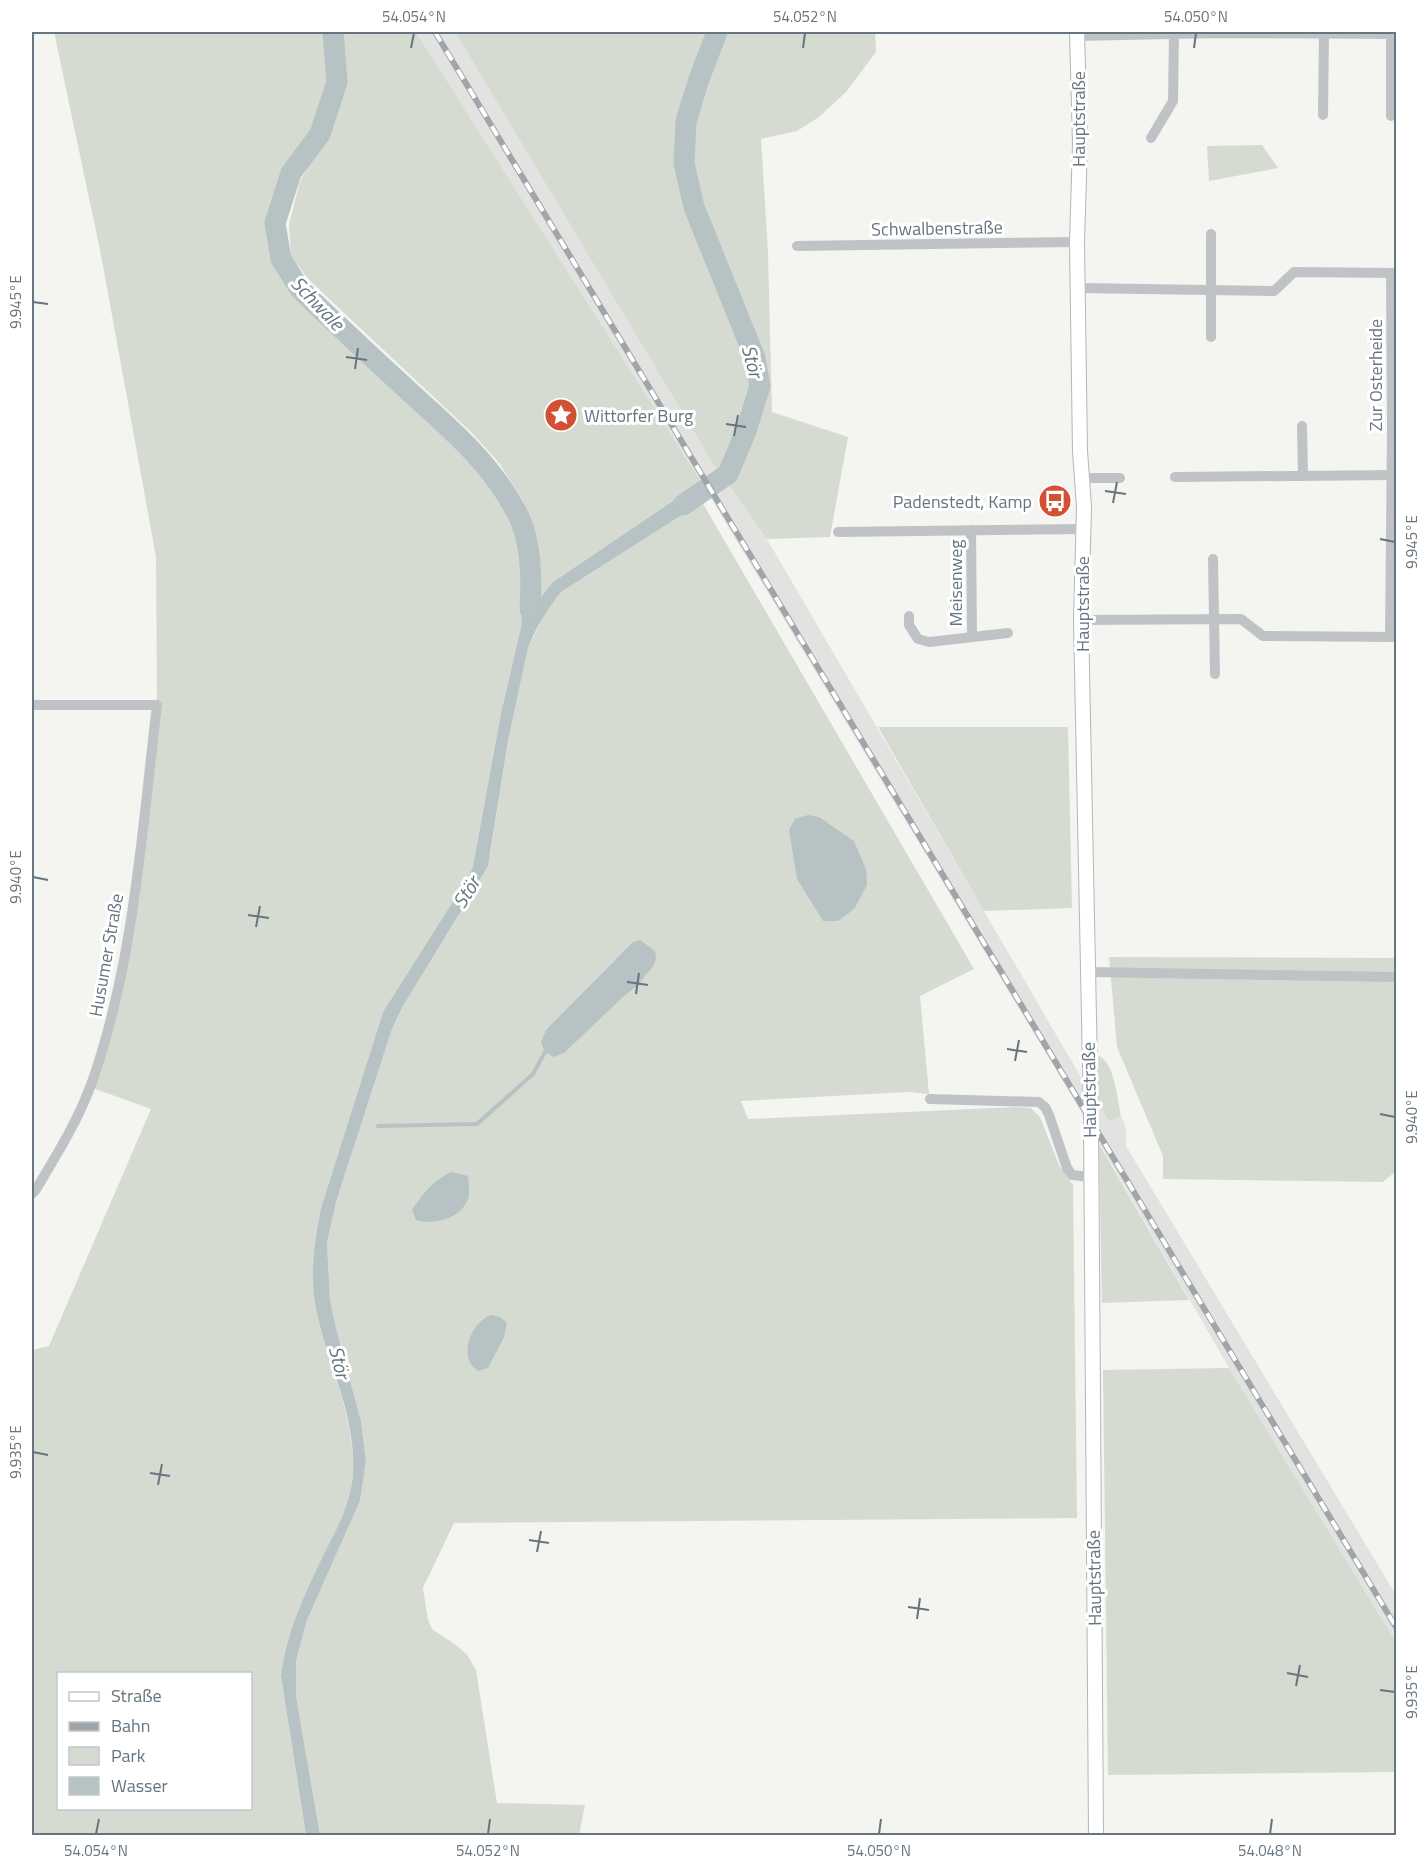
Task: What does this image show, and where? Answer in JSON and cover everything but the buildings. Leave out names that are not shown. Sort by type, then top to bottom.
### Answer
[{"type":"street","points":[[1151,138],[1173,101],[1174,33]]},
{"type":"street","points":[[1077,34],[1393,33],[1391,116]]},
{"type":"street","name":"Hauptstraße","points":[[1077,34],[1080,144],[1077,242],[1081,478],[1084,507],[1081,620],[1090,1177],[1096,1836]]},
{"type":"street","points":[[1323,115],[1324,34]]},
{"type":"street","points":[[1211,234],[1212,337]]},
{"type":"street","name":"Schwalbenstraße","points":[[796,246],[1077,242]]},
{"type":"street","name":"Zur Osterheide","points":[[1078,288],[1274,291],[1294,272],[1394,273],[1393,637],[1263,636],[1241,619],[1081,620]]},
{"type":"street","points":[[1302,426],[1303,476]]},
{"type":"street","points":[[1175,477],[1394,476]]},
{"type":"street","points":[[1081,478],[1120,478]]},
{"type":"street","points":[[838,532],[1083,529]]},
{"type":"street","name":"Meisenweg","points":[[971,530],[972,637]]},
{"type":"street","points":[[1214,559],[1215,674]]},
{"type":"street","name":"Meisenweg","points":[[909,616],[909,625],[918,639],[929,642],[1008,633]]},
{"type":"street","name":"Husumer Straße","points":[[32,705],[158,705],[128,941],[109,1029],[91,1086],[72,1130],[32,1194]]},
{"type":"street","points":[[1087,972],[1396,977]]},
{"type":"street","name":"Hauptstraße","points":[[930,1099],[1039,1102],[1049,1115],[1067,1168],[1072,1175],[1090,1177]]},
{"type":"shaded area","points":[[416,32],[455,32],[710,459],[767,539],[1082,1079],[1108,1120],[1121,1116],[1126,1128],[1126,1146],[1396,1595],[1396,1642],[1229,1368],[1082,1113],[704,487]]},
{"type":"green space","points":[[54,32],[416,32],[701,482],[553,582],[540,598],[537,598],[533,538],[523,501],[499,463],[473,434],[309,280],[291,256],[289,224],[300,181],[326,137],[345,84],[337,82],[320,134],[291,173],[275,223],[281,259],[300,289],[462,440],[491,472],[489,481],[507,508],[520,539],[523,597],[521,627],[501,713],[473,866],[469,876],[383,1012],[321,1208],[314,1268],[315,1303],[348,1420],[353,1471],[344,1513],[304,1597],[292,1628],[281,1676],[306,1835],[32,1835],[32,1350],[49,1346],[151,1109],[90,1087],[128,941],[157,705],[156,557],[101,255]]},
{"type":"green space","points":[[455,32],[875,32],[876,52],[846,92],[819,117],[797,131],[761,139],[768,252],[772,412],[848,437],[830,537],[767,539],[710,459]]},
{"type":"green space","points":[[1262,145],[1278,168],[1209,181],[1207,146]]},
{"type":"green space","points":[[702,502],[974,969],[920,996],[929,1094],[908,1092],[741,1101],[748,1119],[1017,1107],[1031,1108],[1040,1117],[1059,1165],[1073,1185],[1077,1518],[454,1523],[423,1588],[428,1620],[432,1629],[468,1656],[476,1670],[497,1803],[585,1805],[579,1835],[320,1835],[296,1696],[296,1661],[307,1620],[360,1501],[366,1461],[361,1421],[330,1300],[327,1243],[336,1202],[392,1029],[490,856],[508,741],[528,648],[544,615],[561,592]]},
{"type":"green space","points":[[878,727],[1068,727],[1072,908],[984,911]]},
{"type":"green space","points":[[1109,957],[1396,958],[1396,1171],[1383,1182],[1163,1179],[1163,1156],[1117,1047]]},
{"type":"green space","points":[[1096,1055],[1107,1064],[1116,1090],[1121,1116],[1109,1121],[1098,1104]]},
{"type":"green space","points":[[1099,1144],[1189,1300],[1102,1303]]},
{"type":"green space","points":[[1229,1368],[1396,1642],[1396,1772],[1108,1775],[1103,1370]]},
{"type":"water","points":[[701,482],[710,497],[561,592],[535,633],[528,648],[508,741],[488,866],[403,1006],[392,1029],[336,1202],[327,1243],[330,1300],[361,1421],[366,1461],[360,1501],[307,1620],[296,1661],[296,1696],[320,1835],[306,1835],[281,1676],[292,1628],[343,1513],[350,1492],[353,1471],[350,1428],[315,1303],[313,1267],[321,1208],[383,1012],[469,876],[473,866],[501,713],[521,627],[524,583],[536,581],[537,598],[540,598],[553,582]]},
{"type":"water","points":[[808,815],[819,817],[854,841],[866,869],[867,885],[854,909],[838,921],[823,921],[797,879],[789,830],[795,819]]},
{"type":"water","points":[[640,940],[655,951],[656,958],[654,965],[637,986],[564,1053],[554,1057],[545,1052],[541,1042],[546,1030],[633,942]]},
{"type":"water","points":[[451,1172],[468,1176],[469,1195],[465,1205],[461,1210],[443,1220],[429,1222],[416,1220],[412,1210],[420,1198],[434,1183]]},
{"type":"water","points":[[491,1315],[500,1317],[507,1323],[504,1337],[488,1368],[478,1371],[468,1357],[468,1343],[479,1323]]},
{"type":"waterway","name":"Schwale","points":[[333,32],[337,82],[320,134],[291,173],[275,223],[281,259],[300,289],[456,435],[495,478],[516,511],[525,533],[531,584],[530,609]]},
{"type":"waterway","name":"Stör","points":[[683,505],[728,474],[746,431],[760,386],[755,358],[694,207],[684,163],[686,121],[717,32]]},
{"type":"waterway","points":[[378,1126],[477,1124],[533,1074],[545,1052]]},
{"type":"railway","points":[[435,32],[1396,1627]]},
{"type":"place","name":"Wittorfer Burg","points":[[561,415]]},
{"type":"place","name":"Padenstedt, Kamp","points":[[1055,501]]}]
